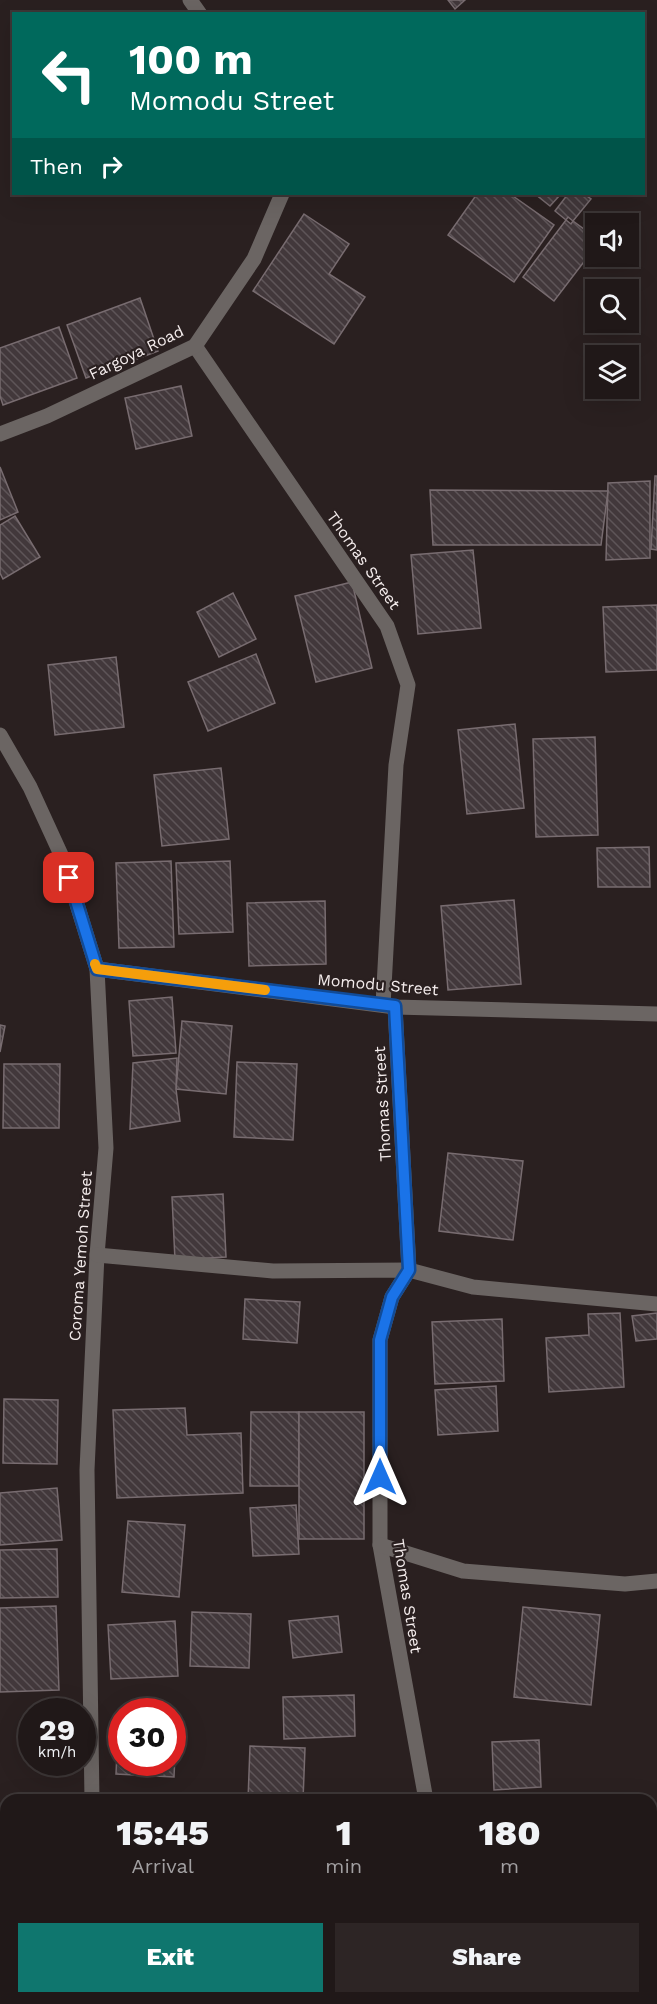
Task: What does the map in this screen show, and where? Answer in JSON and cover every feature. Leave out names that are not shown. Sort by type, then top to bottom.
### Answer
[{"type":"street","name":"Fargoya Road","points":[[0,434],[47,416],[195,346],[254,259],[282,195]]},
{"type":"street","name":"Thomas Street","points":[[195,346],[387,626],[408,685],[396,765],[389,1006],[409,1270],[392,1297],[380,1340],[380,1545],[425,1794]]},
{"type":"street","name":"Coroma Yemoh Street","points":[[0,735],[30,787],[63,859],[97,969],[106,1148],[97,1255],[87,1470],[92,1794]]},
{"type":"street","name":"Momodu Street","points":[[97,969],[389,1006],[657,1014]]},
{"type":"street","points":[[97,1255],[273,1271],[409,1270],[472,1287],[657,1304]]},
{"type":"street","points":[[380,1545],[463,1571],[625,1584],[657,1581]]},
{"type":"building","points":[[448,0],[465,0],[455,9]]},
{"type":"building","points":[[476,195],[511,195],[554,225],[514,282],[448,235]]},
{"type":"building","points":[[536,195],[560,195],[550,206]]},
{"type":"building","points":[[567,195],[585,195],[591,199],[573,221],[568,217],[566,220],[555,211]]},
{"type":"building","points":[[304,214],[349,244],[329,274],[365,297],[334,344],[253,291]]},
{"type":"building","points":[[566,220],[571,224],[573,221],[585,230],[585,260],[554,301],[523,277]]},
{"type":"building","points":[[140,298],[158,351],[86,378],[67,325]]},
{"type":"building","points":[[59,327],[77,378],[3,405],[0,396],[0,348]]},
{"type":"building","points":[[181,386],[192,436],[136,449],[125,398]]},
{"type":"building","points":[[0,467],[18,512],[0,520]]},
{"type":"building","points":[[655,476],[657,476],[657,550],[651,549]]},
{"type":"building","points":[[650,481],[650,558],[606,560],[608,483]]},
{"type":"building","points":[[430,490],[608,491],[601,545],[433,545]]},
{"type":"building","points":[[15,516],[40,557],[3,579],[0,573],[0,525]]},
{"type":"building","points":[[473,550],[481,628],[418,634],[411,555]]},
{"type":"building","points":[[352,582],[372,668],[316,682],[295,596]]},
{"type":"building","points":[[233,593],[256,639],[219,657],[197,612]]},
{"type":"building","points":[[657,605],[657,670],[606,672],[603,607]]},
{"type":"building","points":[[256,654],[275,703],[208,731],[188,682]]},
{"type":"building","points":[[116,657],[124,727],[55,735],[48,665]]},
{"type":"building","points":[[515,724],[524,808],[467,814],[458,730]]},
{"type":"building","points":[[595,737],[598,835],[536,837],[533,739]]},
{"type":"building","points":[[221,768],[229,839],[162,846],[154,775]]},
{"type":"building","points":[[649,847],[650,887],[598,887],[597,848]]},
{"type":"building","points":[[171,861],[174,947],[119,948],[116,863]]},
{"type":"building","points":[[230,861],[233,932],[179,934],[176,863]]},
{"type":"building","points":[[514,900],[521,984],[448,990],[441,906]]},
{"type":"building","points":[[325,901],[326,964],[249,966],[247,903]]},
{"type":"building","points":[[172,997],[176,1053],[133,1056],[129,1001]]},
{"type":"building","points":[[182,1021],[232,1026],[226,1094],[176,1089]]},
{"type":"building","points":[[0,1025],[5,1026],[0,1052]]},
{"type":"building","points":[[177,1058],[176,1089],[180,1121],[130,1129],[133,1063]]},
{"type":"building","points":[[237,1062],[297,1064],[293,1140],[234,1137]]},
{"type":"building","points":[[4,1064],[60,1064],[59,1128],[3,1128]]},
{"type":"building","points":[[448,1153],[523,1161],[513,1240],[439,1231]]},
{"type":"building","points":[[223,1194],[226,1257],[175,1260],[172,1197]]},
{"type":"building","points":[[245,1299],[300,1302],[297,1343],[243,1339]]},
{"type":"building","points":[[620,1313],[624,1387],[549,1392],[546,1338],[589,1335],[588,1314]]},
{"type":"building","points":[[657,1313],[657,1339],[636,1341],[632,1316]]},
{"type":"building","points":[[502,1319],[504,1381],[435,1384],[432,1322]]},
{"type":"building","points":[[496,1386],[498,1431],[438,1435],[435,1390]]},
{"type":"building","points":[[4,1399],[58,1400],[57,1464],[3,1463]]},
{"type":"building","points":[[185,1408],[187,1435],[241,1433],[243,1493],[117,1498],[113,1410]]},
{"type":"building","points":[[251,1412],[299,1412],[299,1486],[250,1486]]},
{"type":"building","points":[[299,1412],[364,1412],[364,1539],[299,1539]]},
{"type":"building","points":[[57,1488],[62,1540],[0,1545],[0,1493]]},
{"type":"building","points":[[296,1505],[299,1554],[253,1556],[250,1508]]},
{"type":"building","points":[[128,1521],[185,1525],[179,1597],[122,1592]]},
{"type":"building","points":[[57,1549],[58,1597],[0,1598],[0,1550]]},
{"type":"building","points":[[56,1606],[59,1690],[0,1692],[0,1608]]},
{"type":"building","points":[[523,1607],[600,1615],[591,1705],[514,1697]]},
{"type":"building","points":[[192,1612],[251,1614],[249,1668],[190,1666]]},
{"type":"building","points":[[338,1616],[342,1652],[293,1658],[289,1621]]},
{"type":"building","points":[[175,1621],[178,1676],[111,1679],[108,1625]]},
{"type":"building","points":[[354,1695],[355,1736],[284,1739],[283,1697]]},
{"type":"building","points":[[539,1740],[541,1787],[494,1790],[492,1742]]},
{"type":"building","points":[[250,1746],[305,1748],[303,1794],[248,1794]]},
{"type":"slow traffic","points":[[95,964],[97,969],[265,990]]},
{"type":"route","points":[[69,878],[97,969],[395,1006],[409,1270],[392,1297],[380,1340],[380,1477]]}]
